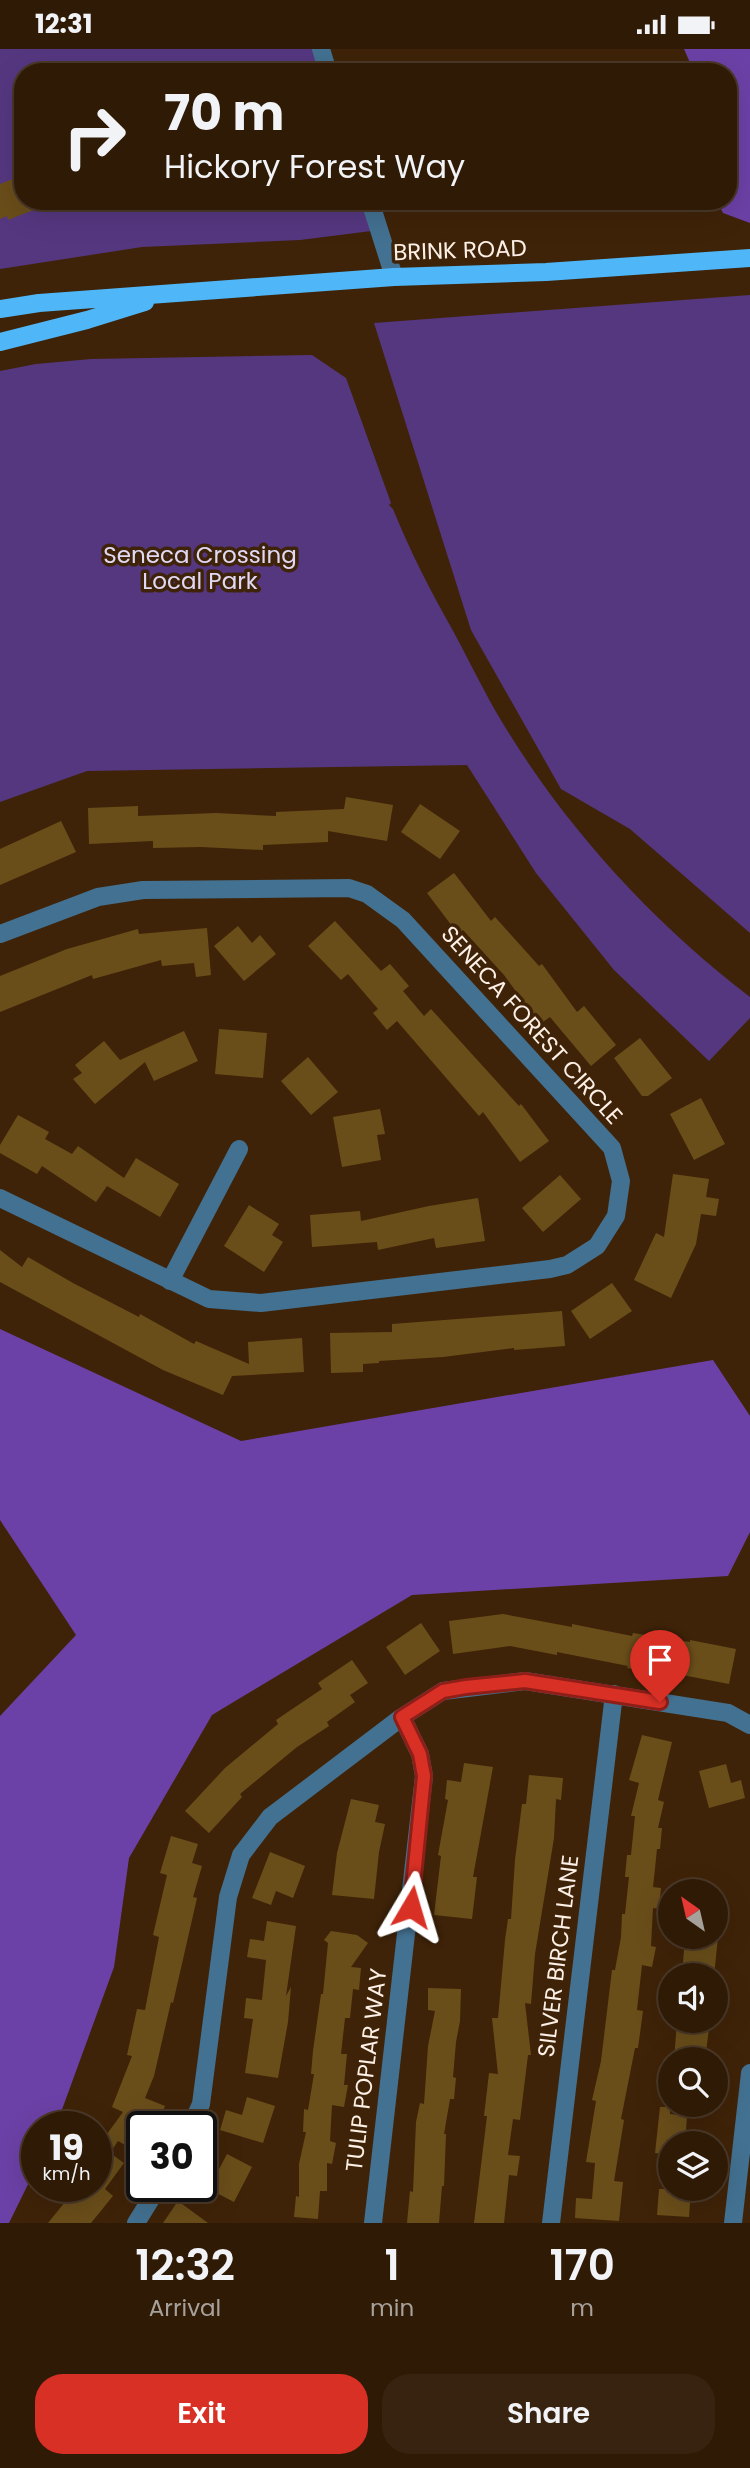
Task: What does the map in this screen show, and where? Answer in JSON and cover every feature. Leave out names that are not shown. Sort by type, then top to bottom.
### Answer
[{"type":"main road","name":"BRINK ROAD","points":[[0,309],[39,303],[394,277],[546,272],[750,258]]},
{"type":"main road","name":"BRINK ROAD","points":[[0,342],[87,320],[172,293]]},
{"type":"street","points":[[373,210],[394,277]]},
{"type":"street","name":"SENECA FOREST CIRCLE","points":[[0,934],[98,897],[143,890],[349,888],[367,894],[404,920],[612,1148],[621,1181],[616,1216],[597,1246],[567,1265],[261,1303],[209,1299],[0,1198]]},
{"type":"street","points":[[170,1281],[239,1149]]},
{"type":"street","points":[[198,2111],[201,2104],[228,1897],[241,1855],[270,1817],[402,1717],[443,1691],[525,1681],[728,1713],[750,1725]]},
{"type":"street","name":"SILVER BIRCH LANE","points":[[551,2223],[614,1694]]},
{"type":"street","name":"TULIP POPLAR WAY","points":[[373,2223],[424,1776],[420,1754],[402,1717]]},
{"type":"street","points":[[733,2223],[750,2073]]},
{"type":"street","points":[[136,2223],[149,2202]]},
{"type":"green space","points":[[0,49],[321,49],[325,63],[14,63],[14,210],[373,210],[379,230],[300,240],[142,247],[0,269]]},
{"type":"green space","points":[[750,295],[750,933],[630,829],[561,789],[471,630],[374,323]]},
{"type":"green space","name":"Seneca Crossing Local Park","points":[[312,355],[346,378],[391,503],[389,505],[489,699],[527,761],[583,836],[645,905],[750,997],[750,1018],[709,1061],[614,970],[536,873],[467,765],[87,771],[0,802],[0,371],[36,364],[91,359]]},
{"type":"shaded area","points":[[684,49],[750,49],[750,223],[723,213],[722,210],[737,210],[737,63],[690,63]]},
{"type":"shaded area","points":[[0,1329],[241,1441],[713,1360],[750,1416],[750,1532],[728,1576],[412,1595],[212,1715],[129,1858],[114,1967],[61,2111],[21,2111],[21,2199],[9,2223],[0,2223],[0,1716],[76,1635],[0,1520]]},
{"type":"building","points":[[14,179],[14,210],[34,210],[8,220],[7,216],[0,219],[0,184]]},
{"type":"building","points":[[346,797],[393,805],[387,841],[328,831],[328,842],[263,845],[263,850],[153,848],[153,841],[89,844],[88,808],[138,806],[138,816],[216,813],[276,816],[276,812],[344,809]]},
{"type":"building","points":[[420,804],[460,831],[440,859],[401,832]]},
{"type":"building","points":[[61,821],[76,852],[0,885],[0,849]]},
{"type":"building","points":[[454,873],[491,921],[495,917],[539,966],[542,964],[577,1012],[584,1006],[616,1045],[591,1066],[550,1017],[540,1024],[504,975],[463,930],[458,934],[427,893]]},
{"type":"building","points":[[335,921],[381,971],[390,964],[409,986],[403,991],[424,1016],[431,1009],[519,1106],[521,1104],[549,1141],[520,1162],[483,1112],[479,1116],[397,1021],[387,1030],[373,1013],[378,1009],[348,974],[341,980],[308,946]]},
{"type":"building","points":[[238,926],[252,943],[260,935],[276,954],[244,981],[214,946]]},
{"type":"building","points":[[207,928],[211,975],[196,977],[194,963],[162,966],[161,960],[93,979],[92,975],[0,1012],[0,976],[67,949],[138,929],[139,934]]},
{"type":"building","points":[[219,1029],[267,1033],[263,1078],[215,1074]]},
{"type":"building","points":[[184,1031],[198,1061],[154,1081],[145,1062],[95,1104],[73,1079],[82,1073],[75,1065],[104,1041],[120,1060]]},
{"type":"building","points":[[640,1038],[672,1078],[648,1096],[642,1096],[614,1058]]},
{"type":"building","points":[[308,1057],[338,1092],[311,1115],[281,1081]]},
{"type":"building","points":[[701,1098],[725,1144],[694,1160],[670,1114]]},
{"type":"building","points":[[380,1109],[385,1134],[377,1135],[381,1160],[342,1167],[333,1117]]},
{"type":"building","points":[[18,1115],[49,1132],[45,1139],[72,1154],[78,1146],[124,1178],[136,1158],[179,1184],[160,1217],[107,1186],[96,1202],[42,1166],[37,1174],[0,1153],[0,1145]]},
{"type":"building","points":[[673,1174],[709,1179],[706,1197],[719,1199],[716,1216],[701,1214],[696,1244],[671,1298],[634,1280],[656,1233],[664,1237]]},
{"type":"building","points":[[560,1175],[581,1199],[543,1232],[522,1208]]},
{"type":"building","points":[[478,1198],[485,1241],[436,1248],[434,1238],[378,1250],[377,1242],[312,1247],[310,1215],[360,1211],[361,1221]]},
{"type":"building","points":[[249,1205],[279,1224],[272,1235],[283,1242],[264,1272],[224,1246]]},
{"type":"building","points":[[0,1250],[22,1267],[28,1257],[73,1283],[139,1317],[140,1314],[194,1344],[196,1341],[249,1364],[248,1342],[302,1338],[304,1372],[232,1376],[223,1395],[163,1370],[0,1282]]},
{"type":"building","points":[[612,1283],[632,1311],[590,1339],[571,1311]]},
{"type":"building","points":[[562,1311],[565,1346],[514,1348],[443,1357],[379,1361],[363,1364],[363,1372],[331,1373],[330,1333],[392,1332],[392,1324]]},
{"type":"building","points":[[503,1614],[572,1627],[572,1624],[632,1636],[633,1633],[690,1640],[736,1649],[729,1684],[627,1668],[628,1666],[557,1652],[557,1655],[510,1646],[453,1654],[449,1621]]},
{"type":"building","points":[[421,1623],[440,1651],[405,1675],[386,1647]]},
{"type":"building","points":[[352,1660],[368,1683],[350,1695],[355,1702],[327,1722],[329,1726],[297,1747],[240,1794],[242,1797],[209,1833],[185,1811],[225,1768],[278,1724],[276,1720],[322,1689],[318,1683]]},
{"type":"building","points":[[642,1735],[672,1742],[658,1800],[664,1802],[658,1828],[662,1828],[653,1887],[658,1888],[658,1909],[653,1908],[651,1946],[656,1947],[652,1967],[642,1965],[637,2010],[643,2011],[638,2048],[635,2048],[621,2119],[624,2120],[614,2181],[623,2182],[619,2221],[575,2218],[576,2198],[592,2199],[595,2163],[586,2162],[596,2101],[592,2100],[601,2061],[612,1970],[615,1970],[621,1937],[622,1914],[625,1914],[629,1877],[625,1877],[627,1855],[631,1855],[635,1816],[631,1816],[639,1783],[629,1780]]},
{"type":"building","points":[[464,1763],[493,1767],[473,1877],[477,1877],[472,1919],[434,1915],[441,1856],[438,1855],[448,1800],[445,1799],[447,1780],[461,1782]]},
{"type":"building","points":[[726,1764],[731,1783],[741,1780],[745,1798],[709,1808],[699,1771]]},
{"type":"building","points":[[529,1775],[563,1778],[561,1800],[556,1799],[554,1838],[535,1954],[531,2004],[525,2003],[531,2055],[528,2055],[520,2120],[513,2119],[508,2155],[520,2156],[517,2176],[509,2175],[504,2223],[474,2223],[487,2116],[484,2116],[489,2073],[498,2074],[492,2018],[498,2018],[522,1804],[526,1804]]},
{"type":"building","points":[[351,1799],[379,1805],[375,1822],[385,1824],[374,1899],[332,1895],[337,1853]]},
{"type":"building","points":[[171,1836],[198,1844],[192,1863],[202,1866],[193,1897],[197,1898],[173,2003],[171,2002],[154,2076],[145,2098],[165,2106],[163,2111],[126,2111],[126,2146],[118,2141],[112,2150],[112,2127],[123,2112],[112,2107],[132,2056],[127,2055],[137,2009],[145,2010],[159,1937],[153,1935],[167,1875],[160,1873]]},
{"type":"building","points":[[270,1852],[305,1866],[293,1898],[276,1891],[271,1905],[252,1898]]},
{"type":"building","points":[[267,1921],[296,1926],[286,1996],[291,1987],[288,2022],[278,2078],[245,2073],[253,2019],[244,2018],[246,1998],[262,2000],[266,1960],[247,1957],[250,1939],[264,1941]]},
{"type":"building","points":[[331,1931],[357,1935],[368,1943],[351,1967],[361,1968],[359,1990],[353,1989],[350,2018],[345,2018],[341,2054],[347,2054],[344,2085],[348,2085],[344,2107],[332,2105],[330,2141],[336,2143],[332,2164],[327,2163],[327,2191],[320,2191],[318,2219],[294,2217],[296,2196],[299,2197],[299,2164],[306,2132],[303,2132],[304,2109],[308,2110],[314,2074],[311,2074],[313,2051],[323,1994],[328,1943],[324,1940]]},
{"type":"building","points":[[684,1949],[717,1949],[715,1963],[683,1963]]},
{"type":"building","points":[[428,1988],[461,1989],[453,2077],[456,2078],[454,2099],[450,2099],[444,2134],[444,2186],[439,2223],[407,2223],[410,2191],[413,2192],[416,2122],[420,2103],[424,2104],[428,2046],[435,2011],[428,2010]]},
{"type":"building","points":[[676,2033],[708,2033],[707,2047],[675,2047]]},
{"type":"building","points":[[247,2097],[275,2106],[263,2143],[220,2130],[226,2110],[242,2115]]},
{"type":"building","points":[[659,2117],[687,2117],[686,2131],[658,2131],[658,2153],[655,2153]]},
{"type":"building","points":[[112,2154],[124,2163],[112,2179]]},
{"type":"building","points":[[227,2154],[252,2167],[234,2202],[217,2193],[217,2173]]},
{"type":"building","points":[[658,2201],[690,2201],[689,2217],[657,2215]]},
{"type":"building","points":[[65,2202],[108,2202],[91,2223],[48,2223]]},
{"type":"building","points":[[179,2202],[208,2223],[163,2223]]},
{"type":"route","points":[[411,1907],[424,1776],[420,1754],[402,1717],[443,1691],[525,1681],[660,1702]]}]
